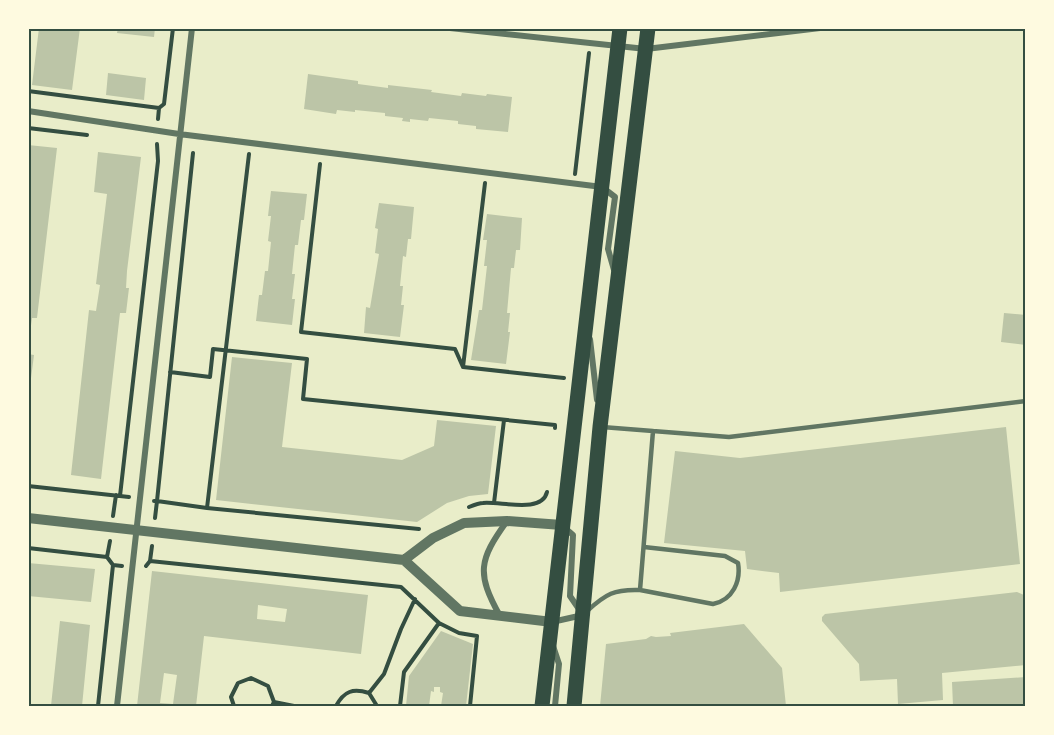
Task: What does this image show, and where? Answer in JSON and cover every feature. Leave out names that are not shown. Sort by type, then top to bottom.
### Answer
[{"type":"main road","points":[[542,706],[620,28]]},
{"type":"main road","points":[[574,706],[600,427],[648,28]]},
{"type":"street","points":[[117,706],[192,28]]},
{"type":"street","points":[[450,28],[646,49],[820,28]]},
{"type":"street","points":[[640,28],[646,49]]},
{"type":"street","points":[[28,111],[179,134],[602,187],[615,197],[608,249],[617,281]]},
{"type":"street","points":[[588,314],[600,427]]},
{"type":"street","points":[[28,518],[404,560],[460,611],[500,616],[551,629],[583,615],[570,596],[573,535],[562,525],[507,520],[464,523],[433,538],[404,560]]},
{"type":"street","points":[[500,616],[487,593],[483,566],[493,541],[507,520]]},
{"type":"street","points":[[551,629],[559,664],[555,706]]},
{"type":"lane","points":[[600,427],[729,437],[1026,401]]},
{"type":"lane","points":[[640,590],[653,431]]},
{"type":"lane","points":[[583,615],[603,596],[621,589],[640,590],[713,604],[720,603],[737,585],[740,573],[738,563],[725,556],[644,548]]},
{"type":"path","points":[[159,108],[164,104],[173,28]]},
{"type":"path","points":[[574,183],[590,44]]},
{"type":"path","points":[[113,565],[144,568],[150,561],[195,136]]},
{"type":"path","points":[[207,508],[250,142]]},
{"type":"path","points":[[120,496],[158,161],[157,144]]},
{"type":"path","points":[[321,151],[301,332],[455,349],[463,367]]},
{"type":"path","points":[[463,367],[486,173]]},
{"type":"path","points":[[170,372],[210,377],[213,349],[306,359],[303,399],[555,425],[554,437]]},
{"type":"path","points":[[463,367],[580,380]]},
{"type":"path","points":[[494,503],[504,420]]},
{"type":"path","points":[[463,508],[482,503],[524,505],[541,502],[547,496],[548,483]]},
{"type":"path","points":[[28,486],[207,508],[416,530],[423,528]]},
{"type":"path","points":[[28,548],[107,556],[113,565],[98,706]]},
{"type":"path","points":[[150,561],[401,587],[439,622],[459,633],[477,636],[470,706]]},
{"type":"path","points":[[369,693],[384,674],[401,629],[416,599]]},
{"type":"path","points":[[400,706],[404,672],[439,622]]},
{"type":"path","points":[[234,706],[231,697],[238,683],[251,678],[268,686],[273,704],[294,706]]},
{"type":"path","points":[[336,706],[340,698],[350,690],[369,693],[377,706]]},
{"type":"building","points":[[39,28],[80,28],[72,90],[32,85]]},
{"type":"building","points":[[118,28],[155,28],[154,37],[117,33]]},
{"type":"building","points":[[108,73],[146,78],[144,100],[106,95]]},
{"type":"building","points":[[308,74],[388,88],[388,85],[461,96],[462,93],[512,97],[508,132],[476,129],[476,126],[458,124],[458,121],[429,118],[428,121],[410,119],[410,122],[402,121],[403,118],[385,116],[385,113],[337,110],[336,114],[304,109]]},
{"type":"building","points":[[28,145],[57,148],[37,318],[32,318],[30,333],[28,333]]},
{"type":"building","points":[[98,152],[141,157],[127,271],[126,288],[129,288],[126,313],[120,313],[101,479],[71,475],[89,310],[96,311],[100,285],[96,284],[107,194],[94,192]]},
{"type":"building","points":[[271,191],[307,194],[304,220],[301,220],[298,245],[295,245],[292,299],[295,299],[292,325],[256,321],[259,295],[262,295],[265,271],[268,271],[271,216],[268,216]]},
{"type":"building","points":[[379,203],[414,207],[411,239],[408,239],[406,257],[403,256],[400,286],[403,286],[401,305],[404,305],[400,337],[364,333],[366,307],[370,308],[379,254],[375,253],[378,229],[375,228]]},
{"type":"building","points":[[487,214],[522,218],[520,250],[516,250],[514,268],[511,268],[507,313],[510,313],[508,332],[510,332],[506,364],[471,360],[479,310],[482,310],[487,266],[484,266],[487,240],[483,240]]},
{"type":"building","points":[[1004,313],[1026,315],[1026,345],[1001,342]]},
{"type":"building","points":[[28,354],[34,355],[30,386],[28,386]]},
{"type":"building","points":[[232,357],[292,363],[282,447],[402,460],[434,446],[437,420],[496,426],[488,494],[469,496],[447,503],[417,522],[216,500]]},
{"type":"building","points":[[1006,427],[1020,564],[780,592],[779,573],[747,569],[745,551],[664,543],[675,451],[740,458]]},
{"type":"building","points":[[28,563],[95,569],[91,602],[28,596]]},
{"type":"building","points":[[152,571],[368,595],[361,654],[204,636],[196,706],[137,706]],"holes":[[[258,605],[287,609],[285,622],[257,619]],[[164,673],[177,675],[173,704],[160,703]]]},
{"type":"building","points":[[1017,592],[1024,595],[1026,665],[942,673],[943,700],[898,704],[897,679],[860,681],[859,664],[822,621],[825,614]]},
{"type":"building","points":[[60,621],[90,625],[82,706],[51,706]]},
{"type":"building","points":[[744,624],[782,668],[786,706],[683,706],[683,704],[600,706],[606,644]]},
{"type":"building","points":[[441,631],[473,644],[466,706],[441,706],[443,693],[440,692],[440,687],[434,687],[434,692],[431,691],[429,706],[406,706],[409,676]]},
{"type":"building","points":[[1026,677],[1026,706],[953,706],[952,682]]}]
